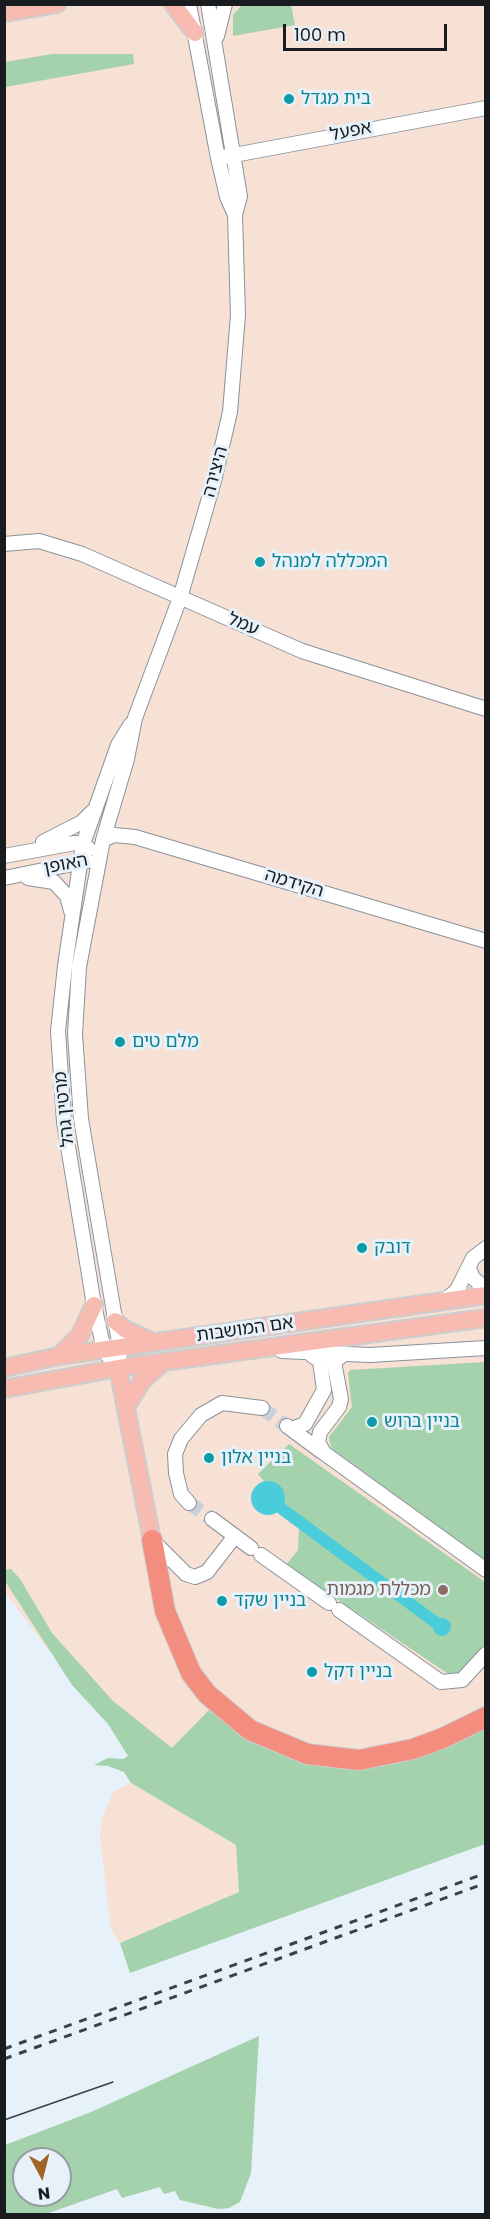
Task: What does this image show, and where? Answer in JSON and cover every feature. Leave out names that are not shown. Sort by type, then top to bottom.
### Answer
[{"type":"highway","points":[[152,1540],[165,1611],[190,1672],[207,1694],[249,1730],[307,1754],[359,1760],[413,1749],[443,1738],[486,1717]]},
{"type":"main road","points":[[4,13],[57,4]]},
{"type":"main road","points":[[173,4],[195,33]]},
{"type":"main road","name":"אם המושבות","points":[[4,1368],[59,1356],[486,1295]]},
{"type":"main road","points":[[59,1356],[80,1335],[93,1305]]},
{"type":"main road","name":"אם המושבות","points":[[4,1389],[164,1361],[486,1318]]},
{"type":"main road","points":[[115,1321],[126,1330],[157,1343]]},
{"type":"main road","points":[[126,1407],[142,1381],[164,1361]]},
{"type":"main road","name":"מרטין גהל","points":[[118,1368],[152,1540]]},
{"type":"street","name":"היצירה","points":[[189,4],[218,158],[227,197],[235,215]]},
{"type":"street","name":"היצירה","points":[[99,859],[127,759],[135,718],[180,598],[214,481],[230,412],[238,315],[235,215],[240,196],[208,4]]},
{"type":"street","points":[[215,46],[225,4]]},
{"type":"street","name":"אפעל","points":[[218,158],[486,108]]},
{"type":"street","name":"עמל","points":[[4,544],[39,541],[54,544],[82,554],[302,651],[486,709]]},
{"type":"street","name":"היצירה","points":[[83,844],[118,745],[135,718]]},
{"type":"street","points":[[21,852],[75,827],[95,808]]},
{"type":"street","name":"הקידמה","points":[[103,840],[114,835],[135,837],[486,941]]},
{"type":"street","name":"האופן","points":[[4,855],[83,844],[99,859]]},
{"type":"street","name":"מרטין גהל","points":[[83,844],[58,1031],[64,1122],[93,1305],[118,1368]]},
{"type":"street","name":"האופן","points":[[4,878],[99,859]]},
{"type":"street","name":"מרטין גהל","points":[[99,859],[80,967],[75,1034],[81,1119],[115,1321],[112,1349]]},
{"type":"street","points":[[4,878],[27,878],[54,882],[67,896],[72,916]]},
{"type":"street","points":[[443,1302],[457,1290],[473,1258],[486,1248]]},
{"type":"street","points":[[469,1268],[473,1278],[486,1289]]},
{"type":"street","points":[[250,1350],[370,1355],[486,1348]]},
{"type":"street","points":[[305,1352],[315,1355],[320,1360],[324,1390],[305,1424],[288,1427],[486,1570]]},
{"type":"street","points":[[324,1453],[318,1442],[320,1432],[339,1407],[341,1399],[334,1362],[344,1354]]},
{"type":"street","points":[[189,1503],[182,1494],[176,1473],[175,1454],[181,1439],[201,1415],[222,1403],[262,1408]]},
{"type":"street","points":[[212,1519],[441,1682],[462,1680],[486,1654]]},
{"type":"street","points":[[152,1540],[186,1574],[195,1576],[207,1572],[235,1536]]},
{"type":"shaded area","points":[[4,5],[485,5],[486,1744],[416,1775],[167,1757],[107,1708],[47,1648],[5,1592]]},
{"type":"shaded area","points":[[131,1783],[236,1845],[239,1892],[120,1943],[111,1930],[100,1838],[101,1821],[113,1792]]},
{"type":"green space","points":[[242,5],[291,5],[295,25],[233,36],[233,15]]},
{"type":"green space","points":[[52,54],[133,54],[134,64],[5,87],[5,62]]},
{"type":"green space","points":[[486,1362],[485,1560],[331,1448],[329,1437],[352,1407],[348,1374],[350,1370]]},
{"type":"green space","points":[[289,1444],[485,1582],[485,1644],[462,1672],[450,1675],[286,1565],[298,1550],[299,1525],[258,1474]]},
{"type":"green space","points":[[11,1569],[20,1579],[52,1633],[113,1701],[172,1748],[210,1709],[247,1739],[289,1757],[338,1768],[373,1765],[485,1724],[485,1844],[130,1973],[120,1943],[239,1892],[236,1845],[131,1783],[124,1772],[108,1766],[94,1765],[108,1758],[123,1759],[128,1756],[108,1724],[72,1685],[5,1581],[4,1570]]},
{"type":"green space","points":[[259,2036],[251,2173],[240,2202],[229,2208],[218,2209],[180,2200],[175,2191],[164,2194],[160,2187],[122,2198],[117,2189],[72,2205],[72,2147],[12,2147],[12,2207],[66,2207],[46,2214],[5,2214],[5,2145],[91,2112]]},
{"type":"water","points":[[268,1481],[280,1486],[285,1498],[280,1510],[268,1515],[256,1510],[251,1498],[256,1486]]},
{"type":"water","points":[[438,1618],[446,1618],[451,1623],[449,1634],[438,1636],[433,1631],[433,1623]]},
{"type":"waterway","points":[[282,1509],[435,1622]]},
{"type":"tunnel","points":[[262,1408],[285,1425]]},
{"type":"tunnel","points":[[189,1503],[212,1519]]},
{"type":"tram line","points":[[4,2120],[113,2082]]},
{"type":"railway","points":[[4,2049],[486,1873]]},
{"type":"railway","points":[[4,2059],[486,1883]]},
{"type":"place","name":"בית מגדל","points":[[289,99]]},
{"type":"place","name":"המכללה למנהל","points":[[260,562]]},
{"type":"place","name":"מלם טים","points":[[120,1042]]},
{"type":"place","name":"דובק","points":[[362,1248]]},
{"type":"place","name":"בניין ברוש","points":[[372,1422]]},
{"type":"place","name":"בניין אלון","points":[[209,1458]]},
{"type":"place","name":"מכללת מגמות","points":[[443,1590]]},
{"type":"place","name":"בניין שקד","points":[[222,1601]]},
{"type":"place","name":"בניין דקל","points":[[312,1672]]}]
